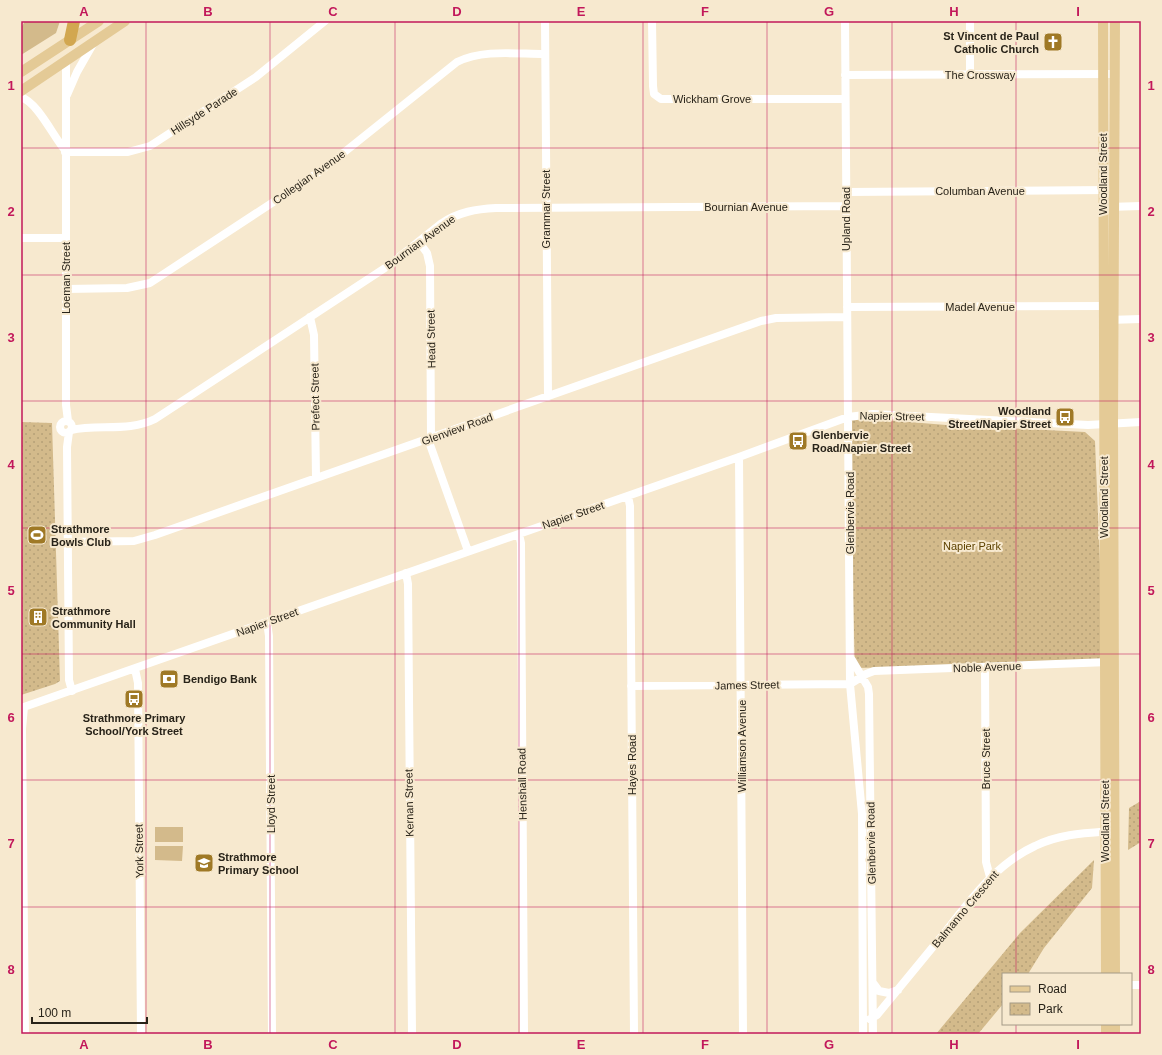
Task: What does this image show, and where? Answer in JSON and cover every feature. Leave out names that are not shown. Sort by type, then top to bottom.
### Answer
[{"type":"highway","points":[[70,40],[74,21]]},
{"type":"main road","points":[[21,72],[99,21]]},
{"type":"main road","points":[[21,91],[126,21]]},
{"type":"main road","name":"Woodland Street","points":[[1103,21],[1103,190],[1109,207]]},
{"type":"main road","name":"Woodland Street","points":[[1106,973],[1110,832],[1108,423],[1109,207],[1114,190],[1115,21]]},
{"type":"main road","points":[[66,62],[70,40]]},
{"type":"main road","name":"Woodland Street","points":[[1110,832],[1115,973]]},
{"type":"street","name":"Hillsyde Parade","points":[[65,151],[128,152],[150,146],[256,77],[325,21]]},
{"type":"street","name":"Grammar Street","points":[[545,21],[548,397]]},
{"type":"street","name":"Wickham Grove","points":[[652,21],[653,91],[661,99],[845,99]]},
{"type":"street","name":"Upland Road","points":[[845,21],[848,417]]},
{"type":"street","points":[[970,21],[970,75]]},
{"type":"street","points":[[66,98],[77,72],[93,44]]},
{"type":"street","name":"Collegian Avenue","points":[[66,289],[127,288],[150,283],[322,170],[457,62],[469,57],[484,54],[545,54]]},
{"type":"street","name":"Loeman Street","points":[[66,62],[66,405],[68,427],[69,680],[72,691]]},
{"type":"street","name":"The Crossway","points":[[845,75],[1114,74]]},
{"type":"street","points":[[21,96],[29,102],[38,113],[65,151]]},
{"type":"street","name":"Columban Avenue","points":[[846,192],[1114,190]]},
{"type":"street","name":"Bournian Avenue","points":[[68,427],[134,426],[155,419],[388,266],[451,217],[469,211],[496,208],[846,206]]},
{"type":"street","points":[[1109,207],[1141,206]]},
{"type":"street","points":[[21,238],[66,238]]},
{"type":"street","name":"Head Street","points":[[419,242],[427,253],[430,266],[430,438],[468,551]]},
{"type":"street","name":"Madel Avenue","points":[[847,307],[1109,306]]},
{"type":"street","name":"Prefect Street","points":[[310,317],[314,334],[316,478]]},
{"type":"street","name":"Glenview Road","points":[[68,542],[126,541],[142,539],[768,319],[847,317]]},
{"type":"street","points":[[1109,320],[1141,319]]},
{"type":"street","name":"Napier Street","points":[[22,708],[406,572],[739,457],[848,417],[873,414],[1062,424],[1141,422]]},
{"type":"street","name":"Glenbervie Road","points":[[848,417],[850,684],[862,814],[863,1034]]},
{"type":"street","name":"Williamson Avenue","points":[[739,457],[743,1034]]},
{"type":"street","name":"Hayes Road","points":[[628,496],[630,506],[634,1034]]},
{"type":"street","name":"Henshall Road","points":[[518,534],[521,543],[524,1034]]},
{"type":"street","name":"Kernan Street","points":[[406,572],[408,584],[412,1034]]},
{"type":"street","name":"Lloyd Street","points":[[267,622],[269,636],[272,1034]]},
{"type":"street","name":"Glenbervie Road","points":[[850,658],[861,678],[868,687],[869,694],[873,1034]]},
{"type":"street","name":"Noble Avenue","points":[[861,678],[874,671],[1109,662]]},
{"type":"street","name":"Bruce Street","points":[[985,667],[986,862],[990,877]]},
{"type":"street","name":"York Street","points":[[135,669],[138,683],[141,1034]]},
{"type":"street","name":"James Street","points":[[631,686],[850,684],[861,678]]},
{"type":"street","points":[[22,708],[25,1034]]},
{"type":"street","name":"Balmanno Crescent","points":[[873,1019],[998,869],[1022,852],[1052,839],[1073,835],[1110,832]]},
{"type":"street","points":[[986,852],[998,869]]},
{"type":"street","points":[[872,978],[874,985],[879,991],[889,993],[898,990]]},
{"type":"street","points":[[863,1019],[873,1019]]},
{"type":"green space","points":[[25,21],[60,21],[56,33],[21,55],[21,28]]},
{"type":"green space","name":"Napier Park","points":[[848,417],[946,425],[1085,432],[1095,441],[1104,663],[855,668]]},
{"type":"green space","points":[[21,422],[52,423],[60,681],[21,695]]},
{"type":"green space","points":[[1141,801],[1141,842],[1128,850],[1129,808]]},
{"type":"green space","points":[[155,827],[183,827],[183,842],[155,842]]},
{"type":"green space","points":[[155,846],[183,846],[182,861],[155,860]]},
{"type":"green space","points":[[1094,860],[1092,888],[1044,948],[1029,973],[1002,973],[1002,1005],[978,1034],[936,1034],[1020,933]]},
{"type":"place","name":"St Vincent de Paul Catholic Church","points":[[1053,42]]},
{"type":"place","name":"Woodland Street/Napier Street","points":[[1065,417]]},
{"type":"place","name":"Glenbervie Road/Napier Street","points":[[798,441]]},
{"type":"place","name":"Strathmore Bowls Club","points":[[37,535]]},
{"type":"place","name":"Strathmore Community Hall","points":[[38,617]]},
{"type":"place","name":"Bendigo Bank","points":[[169,679]]},
{"type":"place","name":"Strathmore Primary School/York Street","points":[[134,699]]},
{"type":"place","name":"Strathmore Primary School","points":[[204,863]]}]
